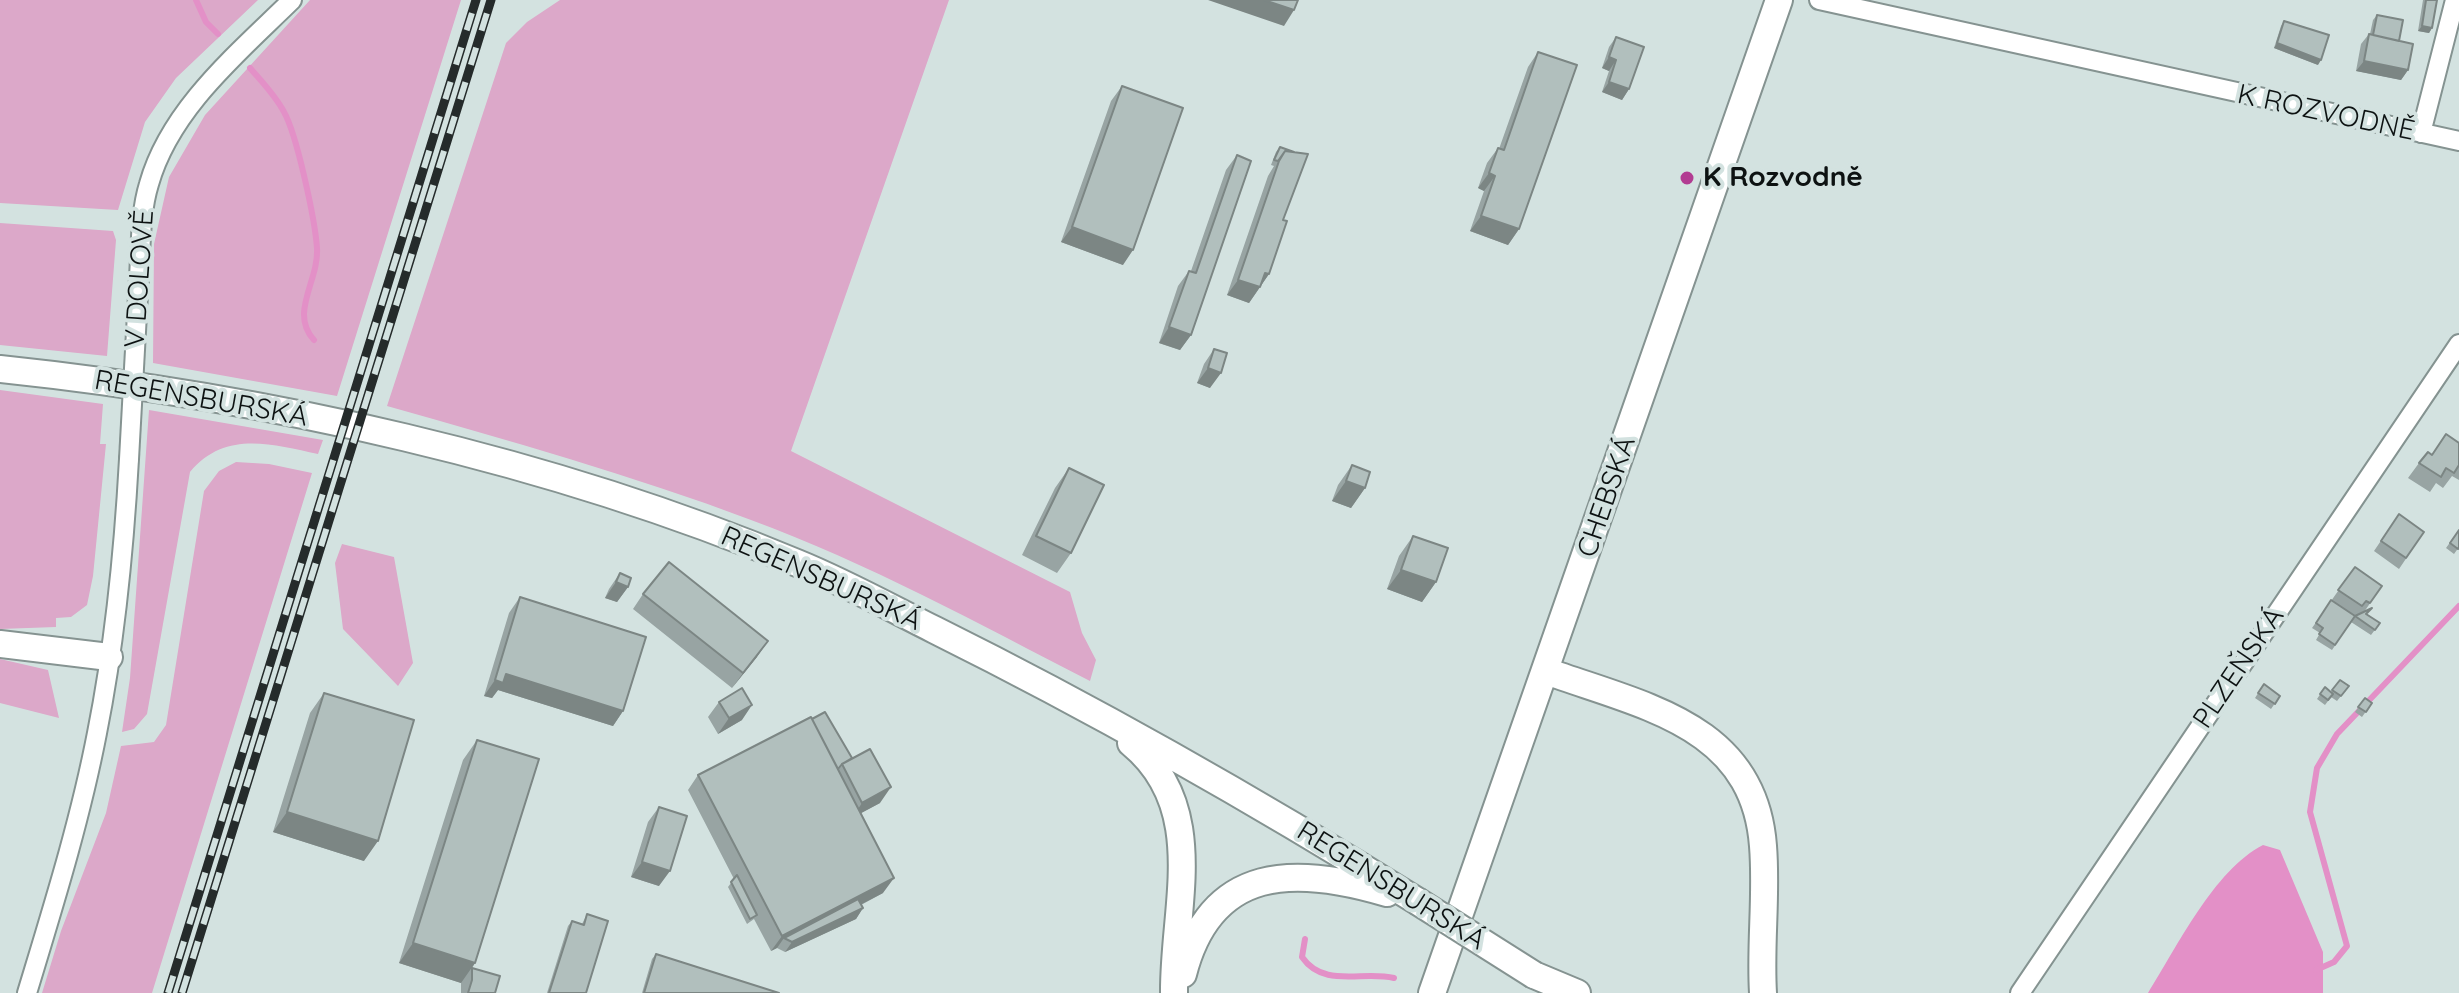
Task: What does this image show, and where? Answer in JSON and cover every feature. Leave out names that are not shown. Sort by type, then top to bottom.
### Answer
[{"type":"main road","name":"CHEBSKÁ","points":[[1432,993],[1779,0]]},
{"type":"main road","name":"REGENSBURSKÁ","points":[[0,369],[222,400],[310,417],[453,452],[663,511],[799,564],[1076,704],[1304,830],[1368,879],[1417,901],[1534,975],[1570,992]]},
{"type":"main road","points":[[0,644],[109,657]]},
{"type":"main road","points":[[1546,671],[1685,724],[1715,743],[1734,763],[1752,791],[1761,823],[1760,950],[1763,993]]},
{"type":"main road","points":[[1076,704],[1141,751],[1162,779],[1179,820],[1184,875],[1177,993]]},
{"type":"main road","points":[[1177,993],[1187,958],[1204,924],[1227,898],[1245,886],[1272,877],[1302,874],[1368,879]]},
{"type":"main road","points":[[1751,993],[1760,950]]},
{"type":"street","name":"V DOLOVĚ","points":[[27,993],[70,846],[97,733],[109,657],[125,534],[139,277],[148,185],[171,133],[230,61],[292,0]]},
{"type":"street","name":"K ROZVODNĚ","points":[[1819,0],[2459,141]]},
{"type":"street","points":[[2421,133],[2455,0]]},
{"type":"street","name":"PLZEŇSKÁ","points":[[2020,993],[2459,344]]},
{"type":"shaded area","points":[[0,0],[258,0],[176,78],[145,122],[118,210],[0,203]]},
{"type":"shaded area","points":[[310,0],[461,0],[337,396],[153,363],[154,244],[169,177],[205,115]]},
{"type":"shaded area","points":[[560,0],[949,0],[791,451],[1070,592],[1082,633],[1096,660],[1090,681],[923,595],[795,537],[616,473],[387,406],[506,43],[527,22]]},
{"type":"shaded area","points":[[0,223],[113,231],[116,240],[107,356],[0,345]]},
{"type":"shaded area","points":[[0,390],[103,404],[100,444],[106,444],[93,576],[87,605],[71,617],[56,618],[56,627],[0,629]]},
{"type":"shaded area","points":[[149,410],[323,440],[318,454],[266,444],[233,445],[218,450],[190,472],[147,714],[134,729],[122,732],[130,678]]},
{"type":"shaded area","points":[[236,462],[269,464],[312,473],[152,993],[42,993],[61,931],[106,813],[121,746],[154,742],[166,725],[204,491],[219,471]]},
{"type":"shaded area","points":[[342,544],[394,557],[413,663],[398,686],[343,629],[335,563]]},
{"type":"shaded area","points":[[0,659],[48,670],[59,718],[0,703]]},
{"type":"shaded area","points":[[2263,845],[2280,850],[2323,952],[2323,993],[2148,993],[2213,891],[2228,872]]},
{"type":"building","points":[[1264,0],[1298,0],[1294,10]]},
{"type":"building","points":[[2426,0],[2437,0],[2432,28],[2422,26]]},
{"type":"building","points":[[2377,15],[2403,20],[2399,41],[2373,35]]},
{"type":"building","points":[[2284,21],[2329,35],[2321,60],[2277,43]]},
{"type":"building","points":[[2369,34],[2413,44],[2408,70],[2364,61]]},
{"type":"building","points":[[1616,37],[1644,47],[1629,89],[1609,82],[1616,60],[1609,57]]},
{"type":"building","points":[[1538,52],[1577,65],[1519,229],[1481,216],[1495,176],[1489,173],[1498,148],[1504,150]]},
{"type":"building","points":[[1122,86],[1183,108],[1133,250],[1072,227]]},
{"type":"building","points":[[1280,147],[1294,152],[1285,151],[1278,161],[1274,160]]},
{"type":"building","points":[[1285,151],[1308,154],[1283,220],[1287,221],[1269,274],[1265,273],[1260,287],[1238,280]]},
{"type":"building","points":[[1237,155],[1251,161],[1191,335],[1169,327],[1189,271],[1196,273]]},
{"type":"building","points":[[1214,349],[1227,353],[1221,373],[1208,368]]},
{"type":"building","points":[[2446,434],[2459,443],[2459,465],[2454,473],[2446,468],[2441,477],[2419,463],[2428,452],[2432,455]]},
{"type":"building","points":[[1352,465],[1370,472],[1365,488],[1346,481]]},
{"type":"building","points":[[1069,468],[1104,485],[1071,553],[1036,536]]},
{"type":"building","points":[[2399,514],[2424,532],[2406,558],[2381,541]]},
{"type":"building","points":[[2459,530],[2459,547],[2458,549],[2450,543]]},
{"type":"building","points":[[1413,536],[1448,548],[1436,582],[1401,570]]},
{"type":"building","points":[[669,562],[768,641],[743,673],[643,594]]},
{"type":"building","points":[[2355,567],[2382,586],[2370,603],[2366,601],[2362,606],[2338,590]]},
{"type":"building","points":[[620,573],[631,578],[628,587],[616,582]]},
{"type":"building","points":[[520,597],[646,637],[623,711],[506,674],[503,683],[495,680]]},
{"type":"building","points":[[2331,600],[2355,616],[2335,645],[2319,634],[2323,628],[2316,623]]},
{"type":"building","points":[[2372,608],[2366,614],[2380,623],[2375,630],[2355,616]]},
{"type":"building","points":[[2340,680],[2349,686],[2341,696],[2332,690]]},
{"type":"building","points":[[2264,684],[2280,696],[2275,704],[2258,693]]},
{"type":"building","points":[[2325,687],[2333,694],[2328,700],[2320,694]]},
{"type":"building","points":[[742,688],[752,705],[729,718],[719,702]]},
{"type":"building","points":[[324,693],[414,720],[378,841],[287,812]]},
{"type":"building","points":[[2365,698],[2372,703],[2366,712],[2358,707]]},
{"type":"building","points":[[825,712],[852,758],[838,769],[812,719]]},
{"type":"building","points":[[811,717],[894,878],[782,936],[698,775]]},
{"type":"building","points":[[477,740],[539,759],[475,963],[413,943]]},
{"type":"building","points":[[870,749],[891,787],[862,803],[842,764]]},
{"type":"building","points":[[659,807],[687,816],[670,871],[642,862]]},
{"type":"building","points":[[737,875],[757,915],[750,919],[731,882]]},
{"type":"building","points":[[858,899],[863,908],[792,942],[784,938]]},
{"type":"building","points":[[587,914],[608,921],[586,993],[549,993],[572,921],[584,925]]},
{"type":"building","points":[[656,954],[779,993],[644,993]]},
{"type":"building","points":[[472,968],[500,976],[495,993],[468,993]]},
{"type":"waterway","points":[[196,0],[206,22],[218,34]]},
{"type":"waterway","points":[[250,68],[284,112],[305,178],[317,248],[304,319],[314,340]]},
{"type":"waterway","points":[[2316,970],[2334,962],[2347,946],[2310,812],[2317,768],[2337,734],[2459,606]]},
{"type":"waterway","points":[[1305,939],[1302,957],[1321,973],[1394,978]]},
{"type":"railway","points":[[168,993],[476,0]]},
{"type":"railway","points":[[182,993],[491,0]]},
{"type":"place","name":"K Rozvodně","points":[[1687,178]]}]
